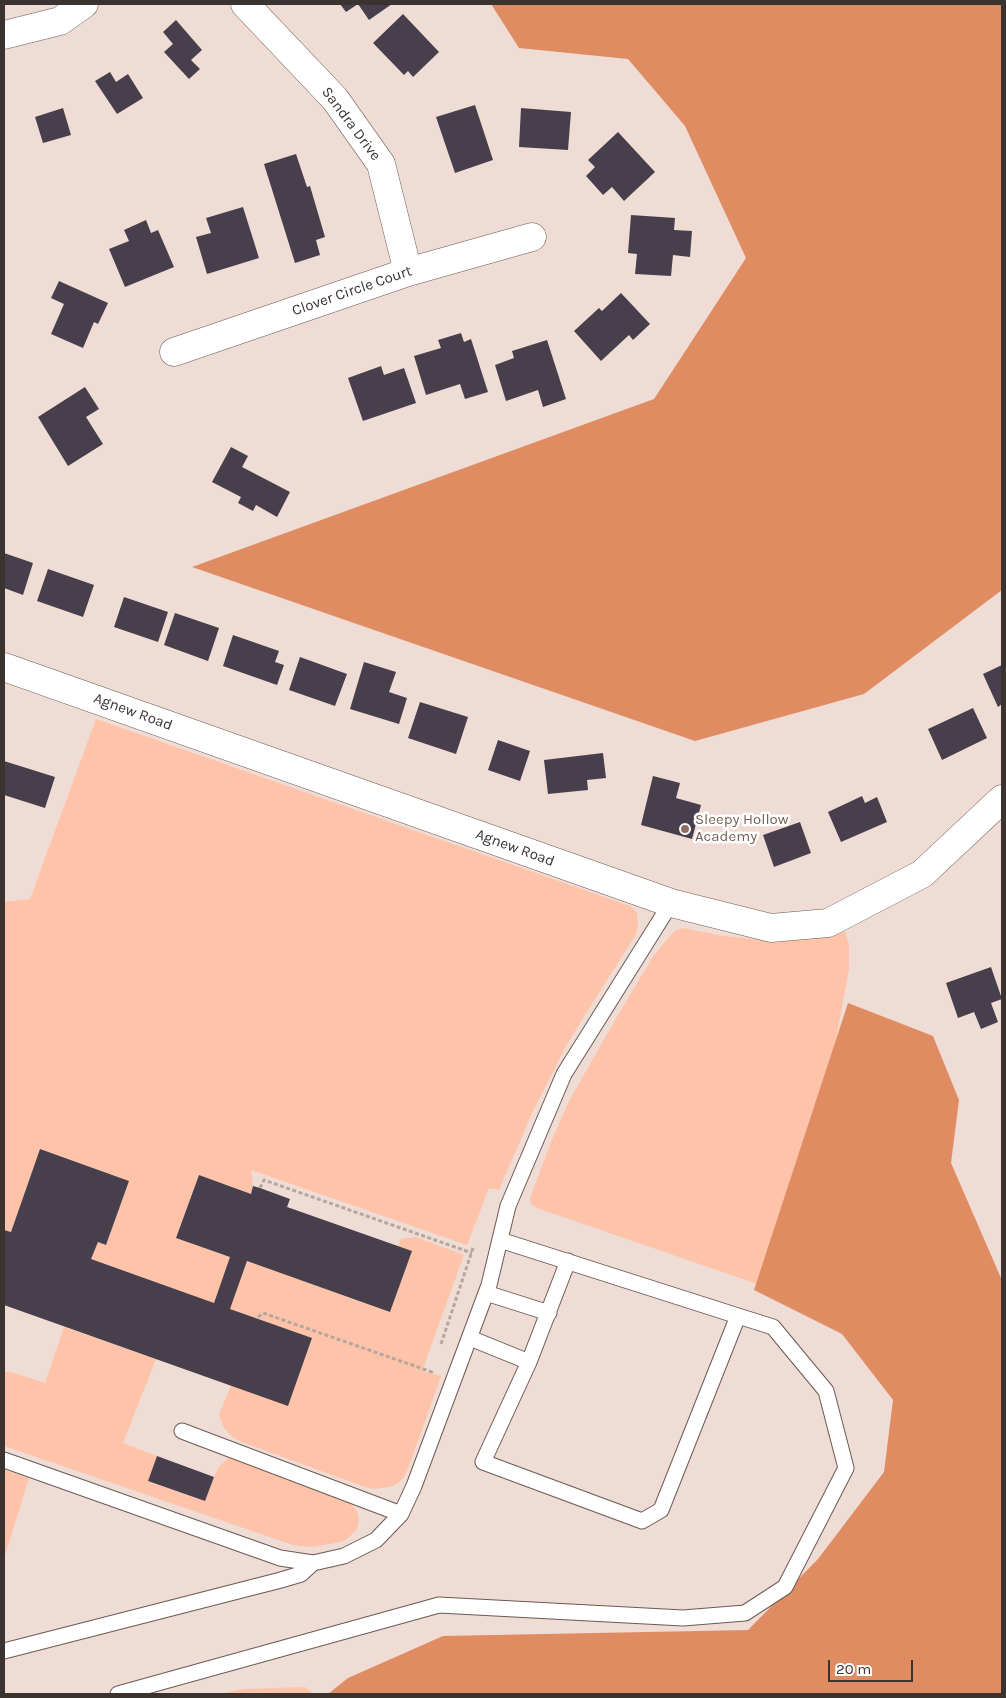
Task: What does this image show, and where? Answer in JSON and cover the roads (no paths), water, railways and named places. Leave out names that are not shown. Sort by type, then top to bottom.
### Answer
[{"type":"street","points":[[4,35],[60,21],[84,4]]},
{"type":"street","name":"Sandra Drive","points":[[244,4],[335,99],[381,164],[408,272]]},
{"type":"street","name":"Clover Circle Court","points":[[174,352],[408,272],[532,237]]},
{"type":"street","name":"Agnew Road","points":[[4,667],[672,903],[771,928],[828,923],[922,874],[1002,799]]},
{"type":"lane","points":[[4,1460],[280,1558],[313,1563],[344,1556],[376,1540],[401,1514],[414,1486],[486,1293],[508,1206],[564,1074],[672,903]]},
{"type":"lane","points":[[118,1694],[439,1604],[683,1618],[745,1614],[785,1587],[846,1468],[826,1391],[773,1327],[500,1240]]},
{"type":"lane","points":[[568,1261],[529,1362],[483,1462],[642,1521],[661,1510],[738,1316]]},
{"type":"lane","points":[[486,1293],[549,1313]]},
{"type":"lane","points":[[470,1338],[529,1362]]},
{"type":"lane","points":[[182,1430],[401,1514]]},
{"type":"lane","points":[[4,1651],[281,1580],[301,1574],[313,1563]]},
{"type":"place","name":"Sleepy Hollow Academy","points":[[685,829]]}]
